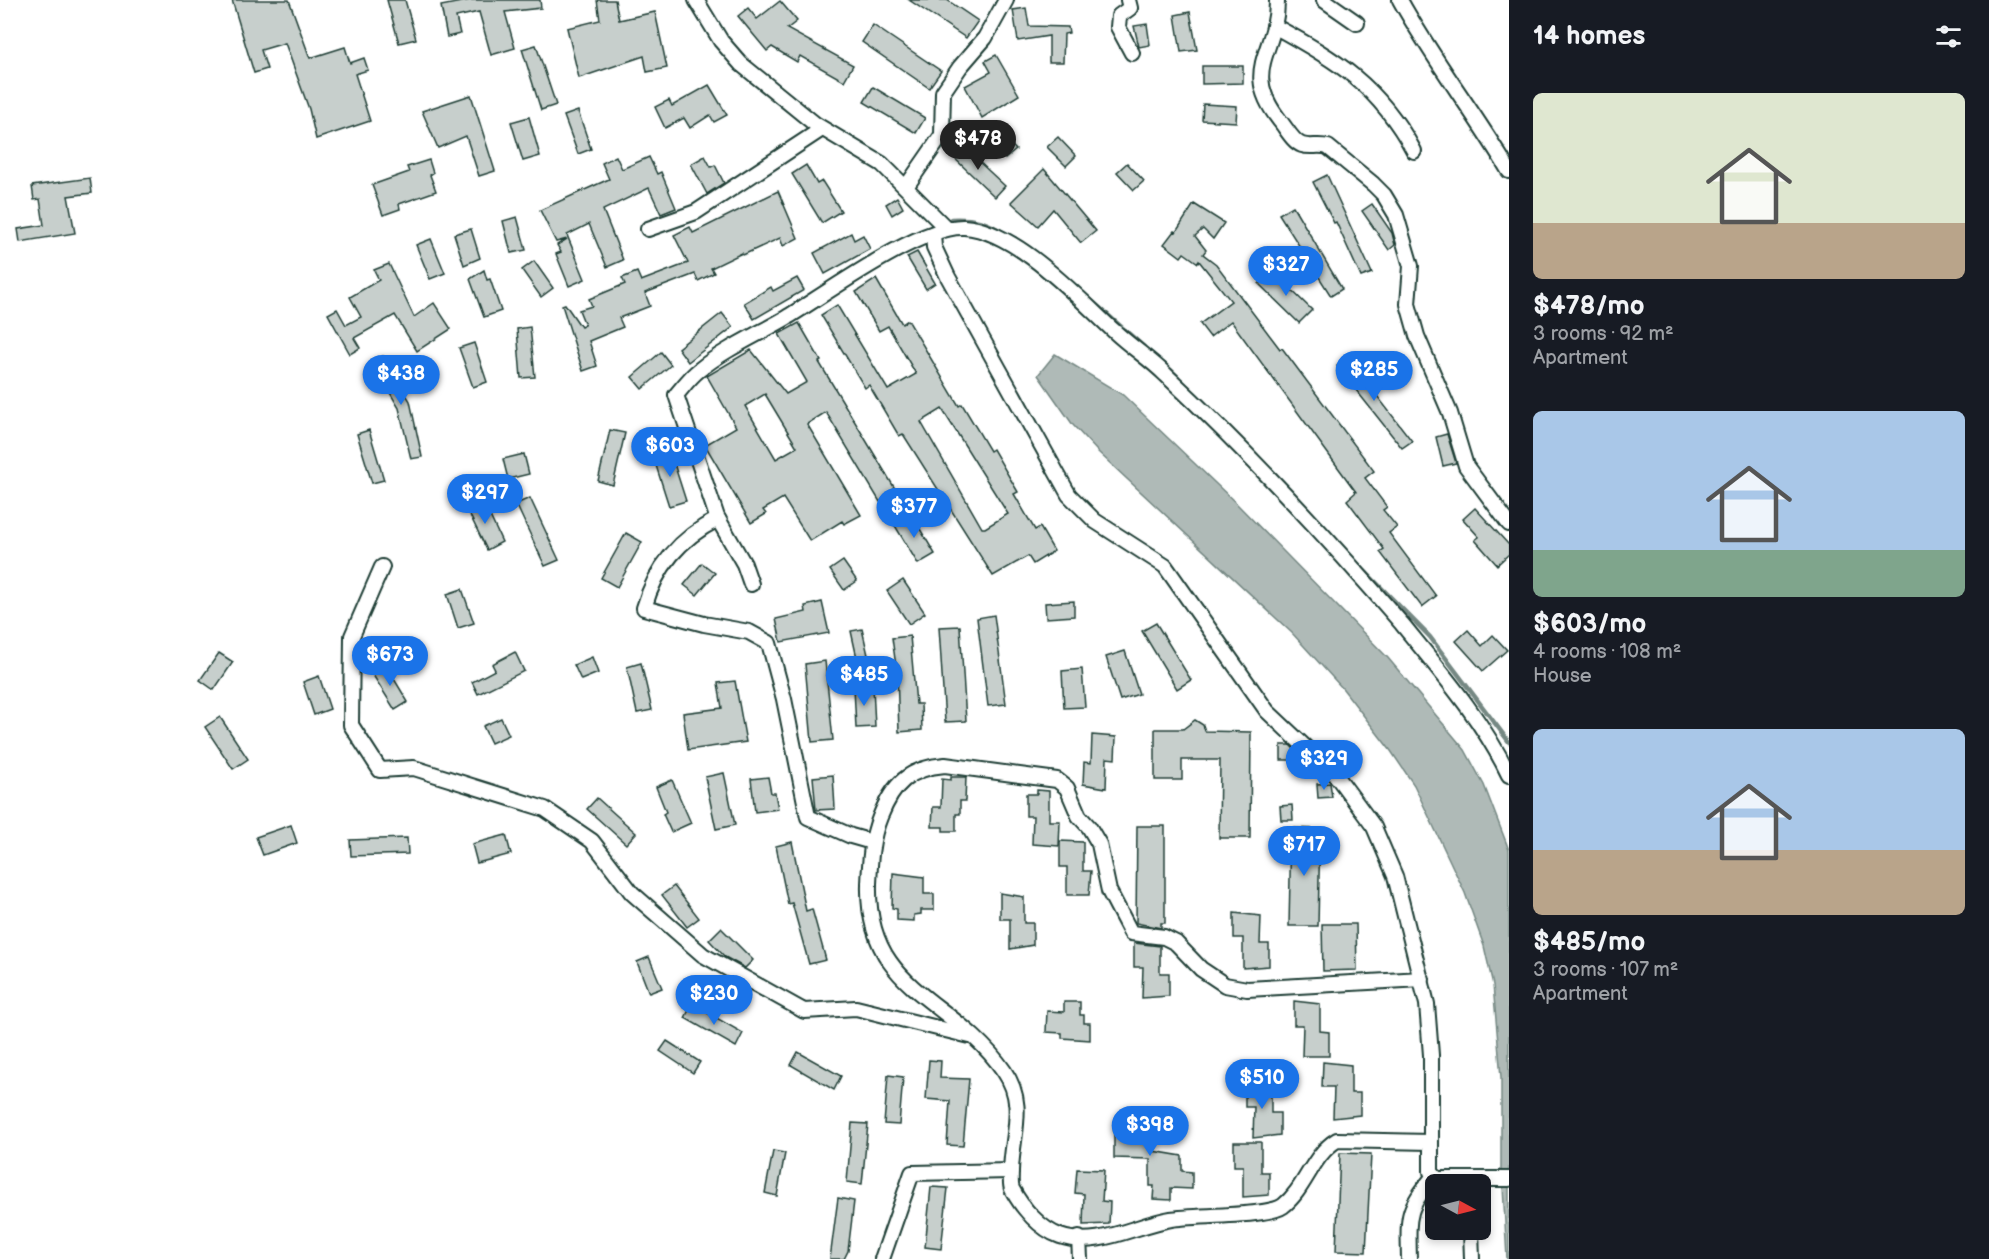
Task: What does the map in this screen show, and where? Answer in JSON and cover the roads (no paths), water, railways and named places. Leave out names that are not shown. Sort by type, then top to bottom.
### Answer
[{"type":"street","points":[[696,0],[721,42],[741,64],[822,129],[882,164],[946,228]]},
{"type":"street","points":[[906,187],[930,156],[942,135],[943,92],[960,67],[985,38],[1006,0]]},
{"type":"street","points":[[1128,0],[1130,8],[1119,16],[1117,23],[1132,53]]},
{"type":"street","points":[[1277,0],[1277,17],[1260,75],[1261,90],[1269,107],[1299,144],[1309,146],[1317,144],[1328,147],[1384,195],[1396,215],[1412,266],[1408,304],[1417,336],[1450,413],[1466,466],[1509,524]]},
{"type":"street","points":[[1324,0],[1357,23]]},
{"type":"street","points":[[1400,0],[1428,50],[1478,120],[1509,171]]},
{"type":"street","points":[[1274,27],[1341,66],[1370,88],[1398,121],[1414,151]]},
{"type":"street","points":[[648,229],[696,212],[822,129]]},
{"type":"street","points":[[751,584],[744,564],[718,519],[676,395],[698,371],[730,349],[898,250],[946,228],[965,227],[987,231],[1046,268],[1116,333],[1165,373],[1365,581],[1466,704],[1495,746],[1509,775]]},
{"type":"street","points":[[933,234],[934,247],[948,277],[1069,495],[1095,521],[1165,566],[1267,711],[1320,759],[1362,807],[1386,850],[1422,979],[1430,1027],[1430,1142],[1432,1174]]},
{"type":"street","points":[[718,519],[696,530],[678,545],[650,587],[644,608],[704,624],[749,632],[769,643],[784,699],[808,817],[851,836],[872,842]]},
{"type":"street","points":[[382,567],[352,636],[351,725],[380,770],[414,768],[545,809],[592,841],[632,893],[703,955],[804,1011],[856,1008],[975,1037]]},
{"type":"street","points":[[1422,979],[1247,989],[1225,985],[1201,969],[1176,943],[1164,937],[1131,933],[1108,891],[1099,844],[1079,816],[1067,788],[1057,780],[945,765],[928,766],[898,784],[888,797],[872,842],[870,913],[881,952],[896,972],[975,1037],[1004,1070],[1013,1086],[1018,1102],[1011,1186],[1023,1206],[1043,1227],[1061,1237],[1112,1237],[1170,1219],[1261,1212],[1282,1207],[1296,1192],[1326,1146],[1337,1140],[1430,1142]]},
{"type":"street","points":[[882,1259],[912,1173],[1011,1171]]},
{"type":"street","points":[[1491,1180],[1509,1179]]},
{"type":"street","points":[[1409,1259],[1410,1208],[1425,1186]]},
{"type":"street","points":[[1078,1238],[1080,1259]]},
{"type":"street","points":[[1471,1240],[1472,1259]]},
{"type":"waterway","points":[[951,219],[980,221],[1005,234]]},
{"type":"waterway","points":[[1083,293],[1144,347]]},
{"type":"waterway","points":[[1164,364],[1178,377]]},
{"type":"waterway","points":[[1354,560],[1430,637],[1509,742]]}]
